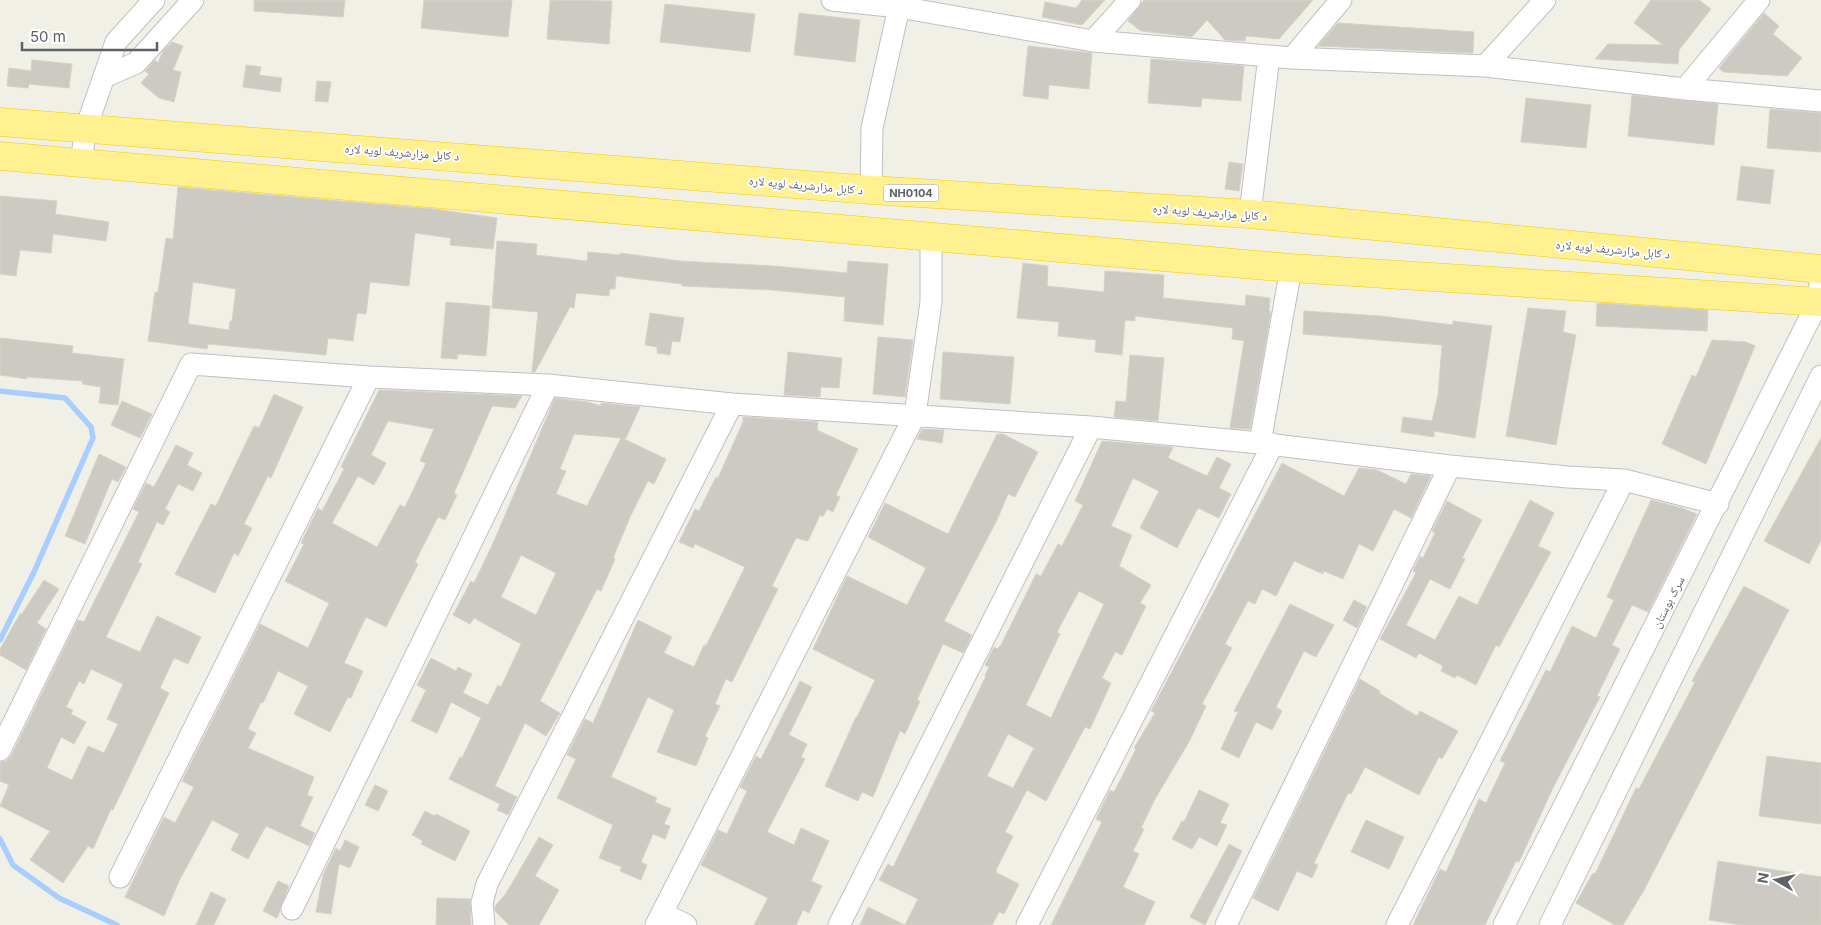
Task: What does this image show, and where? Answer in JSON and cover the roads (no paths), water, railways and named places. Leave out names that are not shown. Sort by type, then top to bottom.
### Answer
[{"type":"highway","name":"د کابل مزارشریف لویه لاره","points":[[0,122],[871,190],[1250,214],[1821,269]]},
{"type":"highway","points":[[0,156],[1291,268],[1820,293]]},
{"type":"street","points":[[81,162],[86,128],[106,76],[116,42],[154,0]]},
{"type":"street","points":[[106,76],[136,63],[193,0]]},
{"type":"street","points":[[832,0],[902,3],[1093,41],[1292,58],[1485,66],[1685,89],[1821,101]]},
{"type":"street","points":[[1093,41],[1130,0]]},
{"type":"street","points":[[1292,58],[1341,0]]},
{"type":"street","points":[[1485,66],[1544,0]]},
{"type":"street","points":[[1685,89],[1759,0]]},
{"type":"street","points":[[871,190],[872,128],[902,3]]},
{"type":"street","points":[[1250,214],[1269,56]]},
{"type":"street","points":[[686,925],[659,919],[915,415],[931,302],[931,236]]},
{"type":"street","points":[[1027,925],[1267,444],[1291,268]]},
{"type":"street","name":"سرک بوستان","points":[[1504,925],[1718,504],[1820,293]]},
{"type":"street","points":[[0,750],[191,364],[369,377],[548,385],[732,404],[1091,427],[1267,444],[1450,466],[1568,477],[1624,480],[1718,504]]},
{"type":"street","points":[[1550,925],[1821,376]]},
{"type":"street","points":[[120,877],[369,377]]},
{"type":"street","points":[[292,909],[548,385]]},
{"type":"street","points":[[484,925],[482,904],[487,884],[732,404]]},
{"type":"street","points":[[839,925],[1091,427]]},
{"type":"street","points":[[1226,925],[1450,466]]},
{"type":"street","points":[[1397,925],[1624,480]]},
{"type":"waterway","points":[[0,391],[65,398],[91,427],[93,438],[34,572],[0,640]]},
{"type":"waterway","points":[[0,839],[13,865],[59,898],[117,925]]}]
